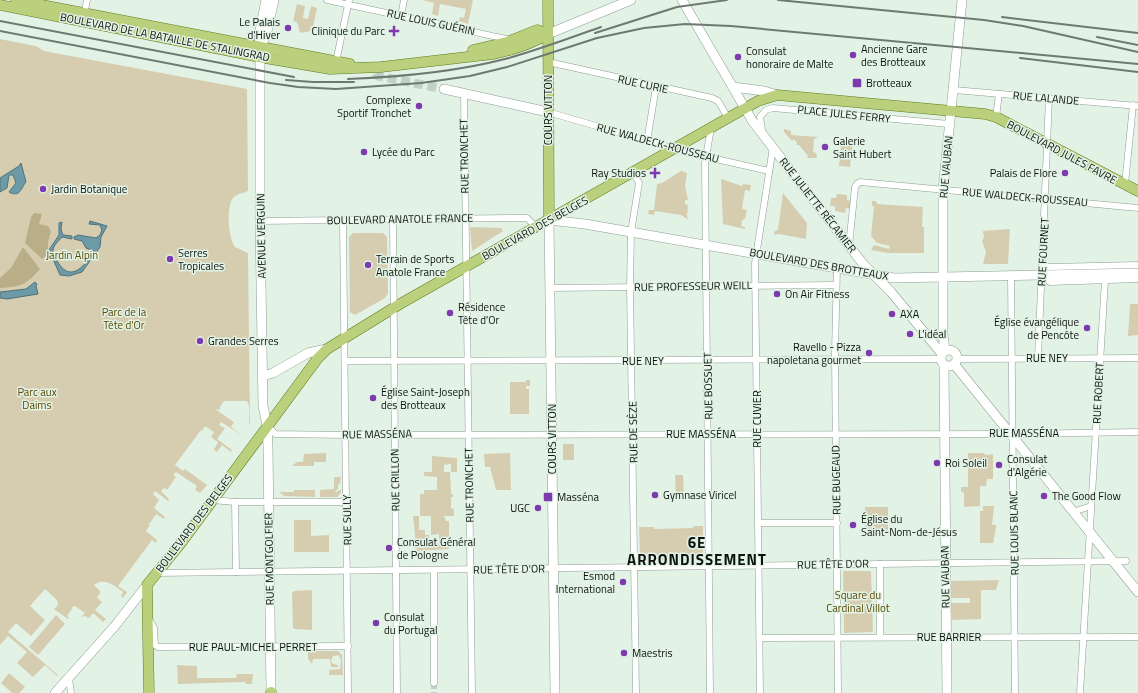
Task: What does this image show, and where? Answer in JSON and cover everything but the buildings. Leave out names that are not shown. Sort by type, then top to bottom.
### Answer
[{"type":"main road","name":"BOULEVARD DE LA BATAILLE DE STALINGRAD","points":[[16,0],[83,18]]},
{"type":"main road","name":"AVENUE VERGUIN","points":[[266,0],[259,35],[263,406],[267,425]]},
{"type":"main road","points":[[260,52],[266,36],[274,0]]},
{"type":"main road","name":"COURS VITTON","points":[[548,0],[549,232],[552,360],[555,693]]},
{"type":"main road","points":[[333,66],[372,71],[493,54],[536,41],[548,34],[631,0]]},
{"type":"main road","name":"RUE JULIETTE RÉCAMIER","points":[[682,0],[745,108],[773,147],[864,265],[892,292],[943,357],[953,352],[955,362]]},
{"type":"main road","name":"RUE VAUBAN","points":[[947,693],[943,357],[943,190],[962,0]]},
{"type":"main road","name":"BOULEVARD DE LA BATAILLE DE STALINGRAD","points":[[0,5],[83,18],[333,66]]},
{"type":"main road","points":[[333,66],[483,49],[537,30],[548,34]]},
{"type":"main road","name":"PLACE JULES FERRY","points":[[733,87],[764,91],[776,95]]},
{"type":"main road","points":[[444,89],[548,112]]},
{"type":"main road","name":"PLACE JULES FERRY","points":[[745,108],[768,96],[776,95],[986,114]]},
{"type":"main road","name":"BOULEVARD DES BELGES","points":[[55,693],[114,627],[181,543],[267,425],[326,349],[344,336],[394,308],[465,273],[536,227],[745,108]]},
{"type":"main road","name":"BOULEVARD JULES FAVRE","points":[[986,114],[996,117],[1047,144],[1113,182],[1125,184],[1138,191]]},
{"type":"main road","name":"BOULEVARD DES BROTTEAUX","points":[[549,220],[756,253],[894,278],[1011,277],[1042,275]]},
{"type":"main road","points":[[1042,275],[1138,273]]},
{"type":"main road","points":[[932,342],[943,334]]},
{"type":"main road","name":"BOULEVARD DES BELGES","points":[[263,376],[273,373],[308,353],[326,349]]},
{"type":"main road","points":[[943,357],[950,366],[955,362],[1138,592]]},
{"type":"main road","name":"RUE MONTGOLFIER","points":[[267,425],[271,693]]},
{"type":"main road","points":[[147,585],[149,619],[149,693]]},
{"type":"street","points":[[83,18],[87,0]]},
{"type":"street","name":"RUE LOUIS GUÉRIN","points":[[327,0],[349,2],[401,16],[512,40]]},
{"type":"street","points":[[401,16],[404,0]]},
{"type":"street","points":[[333,66],[349,2]]},
{"type":"street","name":"RUE CURIE","points":[[548,62],[715,99],[720,104],[728,118]]},
{"type":"street","points":[[647,141],[656,87]]},
{"type":"street","name":"RUE LALANDE","points":[[954,90],[1135,106]]},
{"type":"street","name":"RUE TRONCHET","points":[[464,94],[465,273],[472,693]]},
{"type":"street","points":[[996,117],[999,94]]},
{"type":"street","name":"RUE FOURNET","points":[[1038,358],[1049,98]]},
{"type":"street","points":[[1125,184],[1135,106]]},
{"type":"street","name":"PLACE JULES FERRY","points":[[764,135],[760,124],[760,118],[766,110],[773,108],[949,124]]},
{"type":"street","name":"RUE WALDECK-ROUSSEAU","points":[[548,112],[674,149],[769,171]]},
{"type":"street","name":"RUE BOSSUET","points":[[710,693],[705,157],[711,128]]},
{"type":"street","name":"RUE CUVIER","points":[[760,693],[756,253],[773,147]]},
{"type":"street","name":"RUE DE SÈZE","points":[[633,172],[639,183],[630,232],[636,693]]},
{"type":"street","name":"RUE WALDECK-ROUSSEAU","points":[[849,246],[855,188],[857,184],[865,183],[1045,198],[1138,208]]},
{"type":"street","name":"BOULEVARD ANATOLE FRANCE","points":[[260,221],[527,218],[536,227]]},
{"type":"street","points":[[343,220],[344,336]]},
{"type":"street","name":"RUE CRILLON","points":[[393,220],[397,693]]},
{"type":"street","points":[[1042,264],[1050,267],[1138,265]]},
{"type":"street","name":"RUE BUGEAUD","points":[[837,268],[838,275],[835,285],[835,360],[838,693]]},
{"type":"street","name":"BOULEVARD DES BROTTEAUX","points":[[1042,275],[1050,282],[1138,280]]},
{"type":"street","name":"RUE LOUIS BLANC","points":[[1011,277],[1015,693]]},
{"type":"street","name":"RUE ROBERT","points":[[1080,693],[1105,280]]},
{"type":"street","name":"RUE PROFESSEUR WEILL","points":[[550,288],[835,285]]},
{"type":"street","name":"RUE SULLY","points":[[344,336],[348,693]]},
{"type":"street","name":"RUE NEY","points":[[345,361],[467,362],[552,360],[835,360],[943,357]]},
{"type":"street","name":"RUE NEY","points":[[955,362],[1012,358],[1138,358]]},
{"type":"street","name":"RUE MASSÉNA","points":[[267,425],[275,434],[394,433],[633,435],[1012,434],[1138,432]]},
{"type":"street","points":[[212,500],[235,502],[346,502]]},
{"type":"street","points":[[235,502],[236,572]]},
{"type":"street","points":[[1073,512],[1091,506]]},
{"type":"street","points":[[759,523],[837,522]]},
{"type":"street","name":"RUE TÊTE D'OR","points":[[157,573],[635,568],[837,564],[1087,563],[1126,561]]},
{"type":"street","points":[[880,564],[880,637]]},
{"type":"street","points":[[434,570],[434,683]]},
{"type":"street","name":"RUE PAUL-MICHEL PERRET","points":[[149,619],[154,628],[155,645],[158,647],[348,646]]},
{"type":"street","name":"RUE BARRIER","points":[[760,638],[1138,637]]},
{"type":"street","points":[[69,678],[70,693]]},
{"type":"green space","points":[[423,0],[473,0],[468,24],[459,21],[460,17],[464,18],[466,9],[440,4],[438,16],[432,14],[434,3]]},
{"type":"green space","points":[[297,4],[305,6],[303,18],[308,19],[311,6],[317,8],[313,27],[310,26],[311,31],[300,33],[297,22],[293,21]]},
{"type":"green space","name":"Parc de la Tête d'Or","points":[[0,39],[36,46],[44,51],[247,89],[248,191],[233,198],[229,208],[229,230],[235,247],[248,253],[250,426],[249,407],[247,401],[224,401],[220,407],[220,410],[215,409],[234,422],[231,427],[243,436],[221,422],[219,425],[225,428],[217,439],[232,450],[231,452],[222,445],[217,452],[214,450],[218,442],[211,437],[214,432],[205,426],[175,465],[183,471],[185,469],[207,485],[200,493],[195,490],[197,486],[176,472],[173,475],[176,477],[167,490],[164,488],[161,491],[169,499],[168,501],[155,491],[153,494],[159,500],[154,508],[165,517],[164,519],[156,514],[150,523],[148,523],[150,525],[146,531],[157,540],[156,543],[152,540],[118,586],[127,592],[123,598],[121,596],[123,592],[109,583],[102,582],[94,585],[101,592],[97,597],[102,602],[95,610],[106,619],[103,622],[93,613],[89,618],[85,616],[81,617],[85,613],[75,606],[71,608],[72,609],[67,616],[69,618],[68,619],[54,609],[58,605],[57,600],[45,589],[30,606],[45,620],[31,636],[16,623],[8,632],[58,675],[57,676],[45,665],[33,677],[17,663],[27,652],[8,636],[0,645]]},
{"type":"green space","points":[[784,129],[791,131],[791,135],[819,137],[814,139],[813,152],[816,153],[817,158],[807,158],[808,156],[799,145],[796,145],[797,143],[794,139],[792,141],[784,132]]},
{"type":"green space","points":[[842,138],[853,139],[850,167],[839,166]]},
{"type":"green space","points":[[681,171],[687,173],[685,186],[688,200],[685,200],[685,204],[688,205],[687,217],[689,220],[681,215],[655,211],[654,215],[648,214],[649,210],[654,210],[657,184],[662,183]]},
{"type":"green space","points":[[721,179],[742,186],[743,184],[751,185],[750,191],[745,190],[742,209],[747,210],[745,219],[742,220],[741,226],[745,227],[745,229],[723,224]]},
{"type":"green space","points":[[783,193],[807,223],[806,239],[779,234],[774,235],[775,231],[778,230]]},
{"type":"green space","points":[[837,194],[847,195],[847,200],[851,201],[851,208],[846,208],[845,213],[835,211],[835,206],[830,206],[831,198],[836,198]]},
{"type":"green space","points":[[872,201],[876,201],[877,204],[923,207],[922,227],[924,227],[924,253],[888,253],[871,250],[874,245],[889,249],[890,246],[877,243],[871,236],[874,206],[872,206]]},
{"type":"green space","points":[[470,228],[501,228],[503,231],[472,251]]},
{"type":"green space","points":[[1010,229],[1008,264],[983,264],[986,252],[982,241],[984,237],[983,231]]},
{"type":"green space","name":"Terrain de Sports Anatole France","points":[[353,233],[383,233],[387,237],[388,293],[385,298],[355,315],[350,312],[349,237]]},
{"type":"green space","points":[[1130,304],[1138,304],[1138,335],[1128,336]]},
{"type":"green space","points":[[526,380],[530,380],[530,386],[526,386],[526,389],[529,389],[529,414],[510,414],[510,382],[526,382]]},
{"type":"green space","points":[[563,444],[574,444],[574,460],[563,460]]},
{"type":"green space","points":[[326,453],[326,462],[314,462],[314,466],[292,466],[297,462],[303,462],[304,454]]},
{"type":"green space","points":[[510,453],[511,490],[496,490],[490,467],[485,467],[484,454]]},
{"type":"green space","points":[[968,453],[984,453],[985,455],[993,454],[993,479],[987,479],[986,486],[980,486],[980,506],[964,507],[964,493],[961,491],[961,487],[968,487]]},
{"type":"green space","points":[[432,456],[457,458],[457,472],[451,472],[451,464],[444,465],[444,472],[450,472],[451,494],[453,494],[453,497],[451,497],[451,508],[454,509],[454,516],[444,516],[446,521],[449,521],[449,549],[417,551],[417,549],[413,547],[425,548],[425,544],[416,544],[413,516],[419,516],[419,530],[425,530],[425,535],[429,535],[429,544],[436,546],[439,544],[439,534],[431,535],[431,516],[420,516],[420,494],[424,494],[424,490],[437,490],[437,477],[424,476],[424,472],[432,472]]},
{"type":"green space","points":[[675,475],[683,475],[684,496],[676,496]]},
{"type":"green space","points":[[334,477],[341,477],[340,484],[338,484],[338,489],[335,491],[337,493],[337,491],[341,490],[341,493],[337,497],[320,497],[320,490],[334,489]]},
{"type":"green space","points":[[294,490],[315,490],[315,497],[284,496],[279,492],[294,492]]},
{"type":"green space","points":[[983,506],[994,506],[992,525],[996,525],[996,527],[993,543],[980,543],[980,511],[983,511]]},
{"type":"green space","points":[[865,507],[888,507],[888,531],[865,530]]},
{"type":"green space","points":[[294,520],[311,520],[311,536],[329,535],[329,552],[294,552]]},
{"type":"green space","points":[[693,526],[703,526],[703,556],[699,560],[645,561],[640,555],[639,527],[654,527],[654,529],[693,528]]},
{"type":"green space","name":"Square du Cardinal Villot","points":[[843,571],[871,571],[873,632],[844,633]]},
{"type":"green space","points":[[999,580],[996,590],[981,590],[981,619],[952,620],[951,603],[970,603],[970,598],[951,598],[951,581]]},
{"type":"green space","points":[[312,590],[312,630],[295,629],[293,628],[292,593],[294,591]]},
{"type":"green space","points":[[56,615],[65,624],[38,655],[29,647]]},
{"type":"green space","points":[[308,651],[338,651],[342,655],[343,675],[329,675],[329,670],[340,669],[341,661],[339,655],[333,656],[331,661],[333,664],[338,665],[338,667],[331,667],[330,659],[313,659],[312,664],[308,659]]},
{"type":"green space","points":[[177,665],[197,666],[197,678],[236,678],[237,674],[253,674],[252,684],[246,684],[245,682],[178,684]]},
{"type":"green space","points":[[9,673],[25,687],[19,693],[12,693],[1,683]]},
{"type":"shaded area","points":[[34,213],[42,214],[39,224],[48,226],[51,231],[48,242],[48,254],[42,259],[25,243],[31,217]]},
{"type":"shaded area","points":[[23,247],[40,269],[23,284],[13,287],[0,288],[0,278],[11,268]]},
{"type":"water","points":[[21,163],[26,182],[21,189],[16,194],[9,192],[16,183],[13,175],[9,175],[7,188],[0,192],[0,178],[19,166]]},
{"type":"water","points":[[90,221],[107,226],[101,237],[100,247],[82,272],[69,276],[60,275],[49,250],[59,235],[59,223],[62,222],[61,229],[63,235],[72,236],[72,239],[62,237],[54,246],[53,254],[64,269],[69,272],[74,272],[83,266],[94,251],[86,248],[82,241],[74,239],[74,237],[78,235],[96,238],[100,235],[102,230],[100,225],[89,224]]},
{"type":"water","points":[[35,282],[37,284],[38,294],[7,299],[0,298],[0,292],[26,289]]},
{"type":"tunnel","points":[[376,73],[378,76],[444,89]]},
{"type":"tunnel","points":[[434,683],[434,693]]},
{"type":"railway","points":[[595,33],[677,7],[727,0]]},
{"type":"railway","points":[[778,0],[984,20],[1023,26],[1138,52]]},
{"type":"railway","points":[[1002,17],[1138,33]]},
{"type":"railway","points":[[0,21],[294,77]]},
{"type":"railway","points":[[0,31],[270,83],[298,87],[336,89],[421,83],[470,76],[507,67],[597,38],[644,28],[685,24],[731,26],[1138,64]]},
{"type":"railway","points":[[348,79],[427,73],[486,64],[529,52],[601,27]]},
{"type":"railway","points":[[1097,37],[1138,45]]},
{"type":"railway","points":[[1020,58],[1138,72]]},
{"type":"railway","points":[[286,80],[313,82],[354,82]]},
{"type":"place","name":"Le Palais d'Hiver","points":[[288,28]]},
{"type":"place","name":"Clinique du Parc","points":[[394,31]]},
{"type":"place","name":"Ancienne Gare des Brotteaux","points":[[853,55]]},
{"type":"place","name":"Consulat honoraire de Malte","points":[[738,57]]},
{"type":"place","name":"Brotteaux","points":[[857,83]]},
{"type":"place","name":"Complexe Sportif Tronchet","points":[[419,106]]},
{"type":"place","name":"Galerie Saint Hubert","points":[[825,147]]},
{"type":"place","name":"Lycée du Parc","points":[[364,152]]},
{"type":"place","name":"Ray Studios","points":[[655,173]]},
{"type":"place","name":"Palais de Flore","points":[[1065,173]]},
{"type":"place","name":"Jardin Botanique","points":[[43,189]]},
{"type":"place","name":"Serres Tropicales","points":[[170,259]]},
{"type":"place","name":"Terrain de Sports Anatole France","points":[[368,265]]},
{"type":"place","name":"On Air Fitness","points":[[777,294]]},
{"type":"place","name":"Résidence Tête d'Or","points":[[450,313]]},
{"type":"place","name":"AXA","points":[[892,314]]},
{"type":"place","name":"Église évangélique de Pencôte","points":[[1087,328]]},
{"type":"place","name":"L'idéal","points":[[910,334]]},
{"type":"place","name":"Grandes Serres","points":[[200,341]]},
{"type":"place","name":"Ravello - Pizza napoletana gourmet","points":[[869,353]]},
{"type":"place","name":"Église Saint-Joseph des Brotteaux","points":[[373,398]]},
{"type":"place","name":"Roi Soleil","points":[[937,463]]},
{"type":"place","name":"Consulat d'Algérie","points":[[999,465]]},
{"type":"place","name":"Gymnase Viricel","points":[[655,495]]},
{"type":"place","name":"The Good Flow","points":[[1044,496]]},
{"type":"place","name":"Masséna","points":[[548,497]]},
{"type":"place","name":"UGC","points":[[538,508]]},
{"type":"place","name":"Église du Saint-Nom-de-Jésus","points":[[853,525]]},
{"type":"place","name":"Consulat Général de Pologne","points":[[389,548]]},
{"type":"place","name":"Esmod International","points":[[623,582]]},
{"type":"place","name":"Consulat du Portugal","points":[[376,623]]},
{"type":"place","name":"Maestris","points":[[624,653]]},
{"type":"district","name":"6E ARRONDISSEMENT","points":[[697,552]]},
{"type":"park label","name":"Jardin Alpin","points":[[72,255]]},
{"type":"park label","name":"Parc aux Daims","points":[[37,398]]}]
